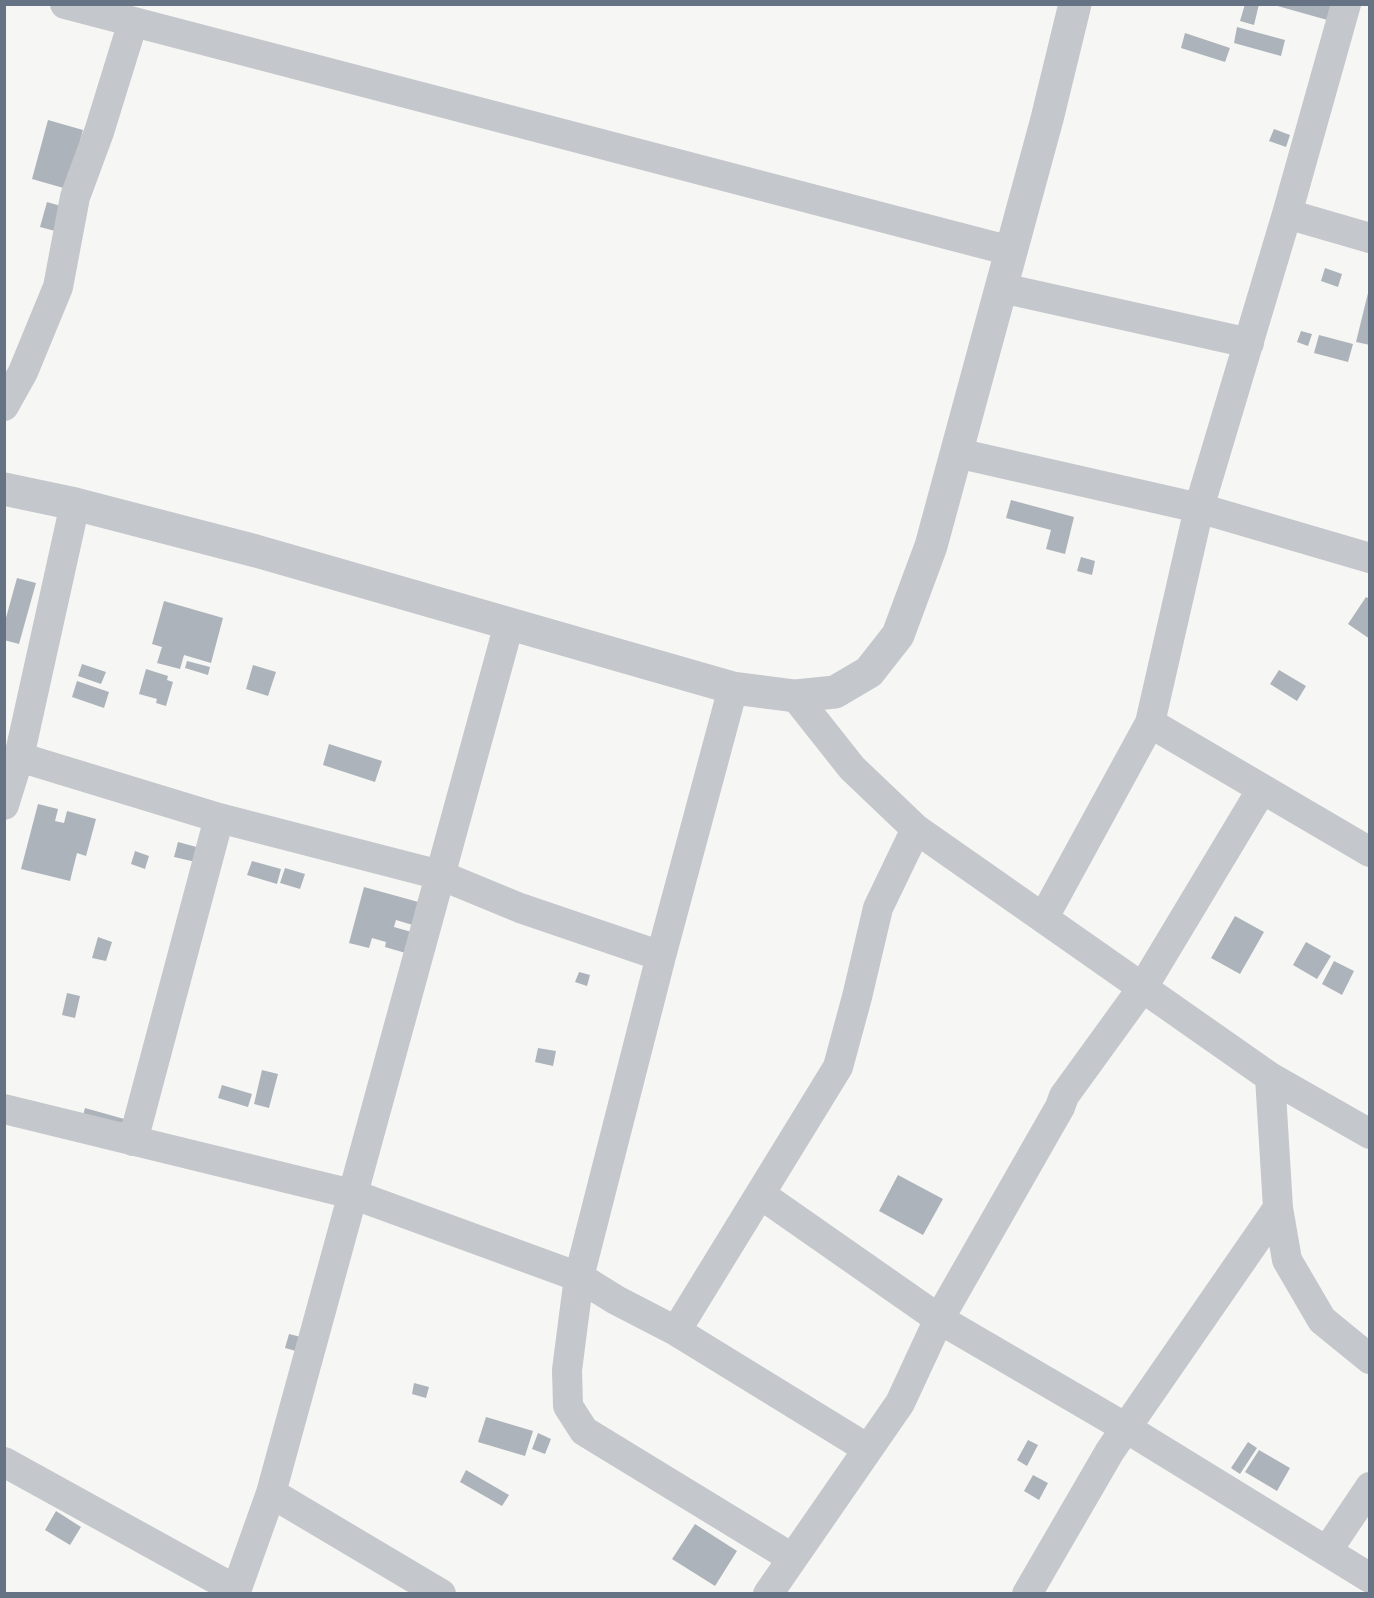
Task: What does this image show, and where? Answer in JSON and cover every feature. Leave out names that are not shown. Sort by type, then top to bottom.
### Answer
[{"type":"street","points":[[65,4],[151,18],[1011,251]]},
{"type":"street","points":[[4,489],[75,504],[256,551],[733,688],[795,696],[835,692],[868,672],[897,635],[931,546],[1002,288],[1075,4]]},
{"type":"street","points":[[1044,917],[1150,723],[1199,508],[1287,214],[1346,4]]},
{"type":"street","points":[[4,406],[23,372],[58,287],[75,197],[99,132],[151,18]]},
{"type":"street","points":[[1287,214],[1370,238]]},
{"type":"street","points":[[1002,288],[1249,343]]},
{"type":"street","points":[[957,453],[1199,508],[1370,558]]},
{"type":"street","points":[[4,805],[19,757],[75,504]]},
{"type":"street","points":[[4,1462],[235,1592],[271,1493],[509,624]]},
{"type":"street","points":[[733,688],[661,956],[579,1277],[567,1370],[568,1406],[584,1431],[792,1558]]},
{"type":"street","points":[[795,696],[852,768],[916,829],[1270,1077],[1370,1134]]},
{"type":"street","points":[[1150,723],[1370,852]]},
{"type":"street","points":[[19,757],[219,818],[440,875],[520,908],[661,956]]},
{"type":"street","points":[[768,1593],[900,1403],[939,1319],[1064,1096],[1143,987],[1262,789]]},
{"type":"street","points":[[133,1142],[219,818]]},
{"type":"street","points":[[676,1331],[838,1067],[878,908],[916,829]]},
{"type":"street","points":[[1270,1077],[1278,1208],[1287,1260],[1322,1320],[1370,1359]]},
{"type":"street","points":[[4,1108],[133,1142],[352,1194],[579,1277],[616,1300],[676,1331],[868,1449]]},
{"type":"street","points":[[760,1194],[939,1319],[1126,1428],[1370,1578]]},
{"type":"street","points":[[1027,1593],[1110,1451],[1278,1208]]},
{"type":"street","points":[[1327,1551],[1370,1487]]},
{"type":"street","points":[[271,1493],[441,1593]]},
{"type":"building","points":[[1245,4],[1259,4],[1254,25],[1240,21]]},
{"type":"building","points":[[1332,4],[1338,23],[1274,5]]},
{"type":"building","points":[[1237,27],[1285,40],[1281,56],[1234,43]]},
{"type":"building","points":[[1185,33],[1230,48],[1225,62],[1181,48]]},
{"type":"building","points":[[48,120],[83,130],[67,189],[32,179]]},
{"type":"building","points":[[1274,129],[1290,135],[1286,147],[1269,141]]},
{"type":"building","points":[[47,202],[61,206],[55,231],[40,227]]},
{"type":"building","points":[[1325,268],[1342,274],[1338,287],[1321,281]]},
{"type":"building","points":[[1370,289],[1370,345],[1356,342]]},
{"type":"building","points":[[1301,331],[1312,334],[1308,346],[1297,342]]},
{"type":"building","points":[[1319,335],[1353,344],[1348,362],[1314,353]]},
{"type":"building","points":[[1011,500],[1074,517],[1065,554],[1046,549],[1051,530],[1006,518]]},
{"type":"building","points":[[1081,557],[1095,561],[1092,575],[1077,571]]},
{"type":"building","points":[[17,578],[36,583],[19,644],[4,640],[4,625]]},
{"type":"building","points":[[1366,597],[1370,599],[1370,639],[1348,624]]},
{"type":"building","points":[[164,601],[223,618],[211,663],[184,655],[180,669],[157,663],[162,647],[152,644]]},
{"type":"building","points":[[187,661],[210,667],[208,675],[185,668]]},
{"type":"building","points":[[82,664],[106,672],[101,684],[78,676]]},
{"type":"building","points":[[253,665],[276,672],[268,696],[246,689]]},
{"type":"building","points":[[146,669],[168,676],[167,680],[173,682],[166,706],[156,703],[157,699],[139,694]]},
{"type":"building","points":[[1279,670],[1306,686],[1297,701],[1270,684]]},
{"type":"building","points":[[77,681],[109,692],[104,708],[72,697]]},
{"type":"building","points":[[329,744],[382,761],[375,782],[323,765]]},
{"type":"building","points":[[38,804],[58,809],[55,821],[64,823],[67,811],[96,819],[86,856],[77,853],[70,881],[21,869]]},
{"type":"building","points":[[178,842],[204,849],[200,863],[174,857]]},
{"type":"building","points":[[135,851],[149,856],[145,869],[131,864]]},
{"type":"building","points":[[252,861],[281,869],[277,884],[247,875]]},
{"type":"building","points":[[285,868],[305,874],[300,889],[280,883]]},
{"type":"building","points":[[364,887],[422,903],[416,926],[396,920],[394,927],[415,933],[409,954],[385,947],[386,942],[372,938],[369,948],[349,943]]},
{"type":"building","points":[[1235,916],[1264,932],[1240,974],[1211,958]]},
{"type":"building","points":[[98,937],[112,942],[106,961],[92,958]]},
{"type":"building","points":[[1306,942],[1331,956],[1317,979],[1293,965]]},
{"type":"building","points":[[1334,961],[1354,971],[1342,995],[1322,984]]},
{"type":"building","points":[[579,972],[590,975],[587,986],[575,982]]},
{"type":"building","points":[[67,993],[80,996],[75,1018],[62,1015]]},
{"type":"building","points":[[538,1048],[556,1051],[553,1066],[535,1062]]},
{"type":"building","points":[[262,1070],[278,1074],[269,1108],[254,1104]]},
{"type":"building","points":[[222,1085],[252,1094],[248,1107],[218,1098]]},
{"type":"building","points":[[85,1108],[135,1122],[81,1124]]},
{"type":"building","points":[[898,1175],[943,1199],[923,1235],[879,1211]]},
{"type":"building","points":[[289,1334],[301,1337],[296,1351],[285,1348]]},
{"type":"building","points":[[414,1383],[429,1387],[426,1398],[412,1394]]},
{"type":"building","points":[[486,1417],[533,1431],[525,1456],[478,1442]]},
{"type":"building","points":[[538,1433],[551,1439],[545,1454],[532,1449]]},
{"type":"building","points":[[1028,1440],[1038,1445],[1027,1466],[1017,1460]]},
{"type":"building","points":[[1248,1442],[1257,1448],[1240,1474],[1231,1468]]},
{"type":"building","points":[[1259,1450],[1290,1468],[1277,1491],[1245,1472]]},
{"type":"building","points":[[466,1470],[509,1495],[502,1506],[460,1482]]},
{"type":"building","points":[[1033,1475],[1048,1483],[1039,1500],[1024,1491]]},
{"type":"building","points":[[56,1511],[81,1527],[70,1545],[45,1530]]},
{"type":"building","points":[[695,1524],[737,1551],[715,1586],[672,1559]]}]
